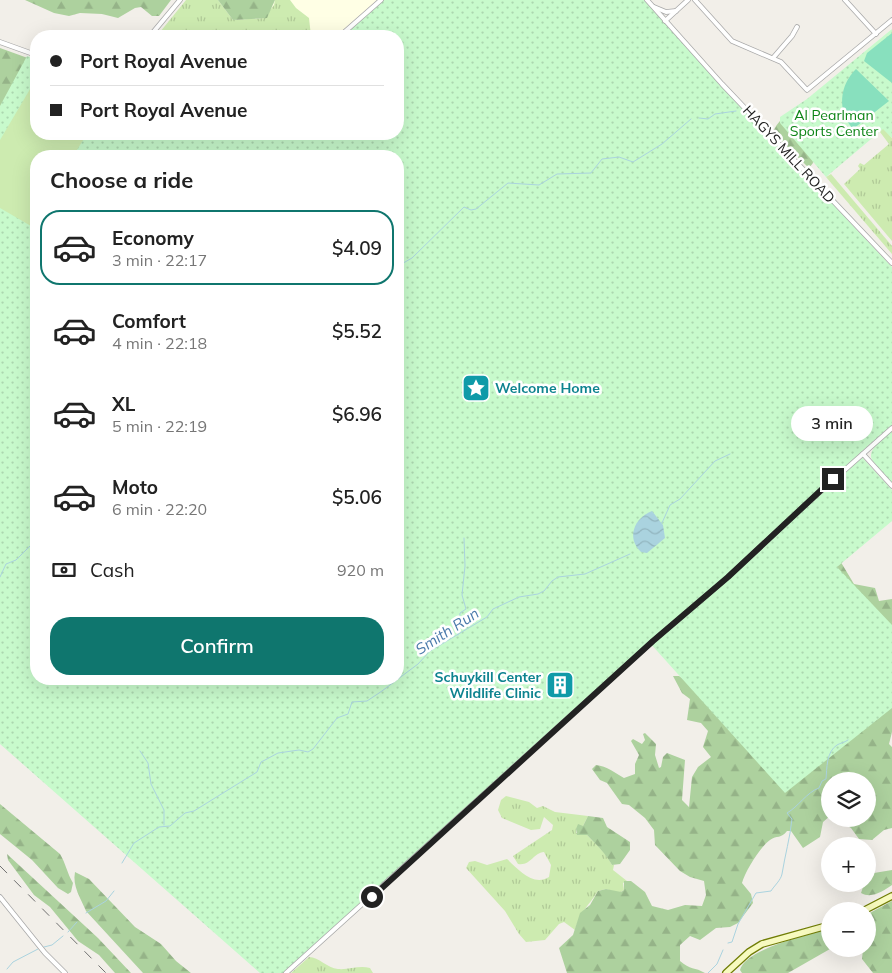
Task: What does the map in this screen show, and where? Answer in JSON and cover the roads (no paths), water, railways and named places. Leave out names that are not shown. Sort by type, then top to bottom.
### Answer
[{"type":"main road","points":[[876,904],[892,896]]},
{"type":"main road","points":[[726,973],[749,952],[768,942],[821,927]]},
{"type":"street","points":[[155,30],[180,0]]},
{"type":"street","points":[[347,30],[381,0]]},
{"type":"street","name":"HAGYS MILL ROAD","points":[[647,0],[892,264]]},
{"type":"street","points":[[665,21],[688,0]]},
{"type":"street","points":[[694,0],[732,41],[781,62],[807,90],[892,20]]},
{"type":"street","points":[[845,0],[876,34]]},
{"type":"street","points":[[652,6],[666,12],[676,12]]},
{"type":"street","points":[[772,58],[792,36],[797,27]]},
{"type":"street","points":[[0,42],[30,53]]},
{"type":"street","points":[[286,973],[892,428]]},
{"type":"street","points":[[862,454],[892,486]]},
{"type":"street","points":[[0,897],[45,953],[65,973]]},
{"type":"water","points":[[652,511],[663,525],[665,538],[647,553],[641,552],[636,547],[634,541],[634,529],[641,518]]},
{"type":"waterway","points":[[699,118],[708,119],[715,114],[736,111]]},
{"type":"waterway","points":[[404,263],[412,258],[464,207],[471,210],[476,209],[508,183],[539,185],[557,174],[591,173],[602,159],[619,157],[633,162],[662,144],[691,119]]},
{"type":"waterway","name":"Smith Run","points":[[662,523],[670,505],[680,499],[715,461],[730,454]]},
{"type":"waterway","points":[[458,635],[460,613],[466,609],[462,595],[465,566],[464,538]]},
{"type":"waterway","points":[[0,577],[6,564],[16,560],[30,546]]},
{"type":"waterway","name":"Smith Run","points":[[404,674],[418,664],[430,651],[487,617],[493,609],[519,597],[538,594],[544,591],[558,577],[585,574],[630,554]]},
{"type":"waterway","name":"Smith Run","points":[[122,863],[134,843],[159,827],[170,826],[185,813],[194,811],[257,772],[261,762],[278,753],[299,750],[308,752],[313,749],[337,718],[348,714],[352,702],[367,701],[390,685]]},
{"type":"waterway","points":[[728,943],[732,942],[738,924],[756,893],[771,891],[779,881],[792,819],[787,813],[810,793],[819,788],[822,781],[826,779],[828,761],[833,748],[848,740]]},
{"type":"waterway","points":[[140,751],[148,763],[151,784],[164,810],[164,825]]},
{"type":"waterway","name":"Smith Run","points":[[86,913],[106,901],[114,891]]},
{"type":"waterway","name":"Smith Run","points":[[68,932],[77,922]]},
{"type":"waterway","name":"Smith Run","points":[[44,947],[52,945],[63,936]]},
{"type":"waterway","name":"Smith Run","points":[[7,969],[13,962],[38,949]]},
{"type":"waterway","points":[[708,973],[717,964],[723,950]]},
{"type":"railway","points":[[0,866],[106,973]]},
{"type":"place","name":"Welcome Home","points":[[476,388]]},
{"type":"place","name":"Schuykill Center Wildlife Clinic","points":[[560,685]]},
{"type":"park label","name":"Al Pearlman Sports Center","points":[[834,124]]}]
